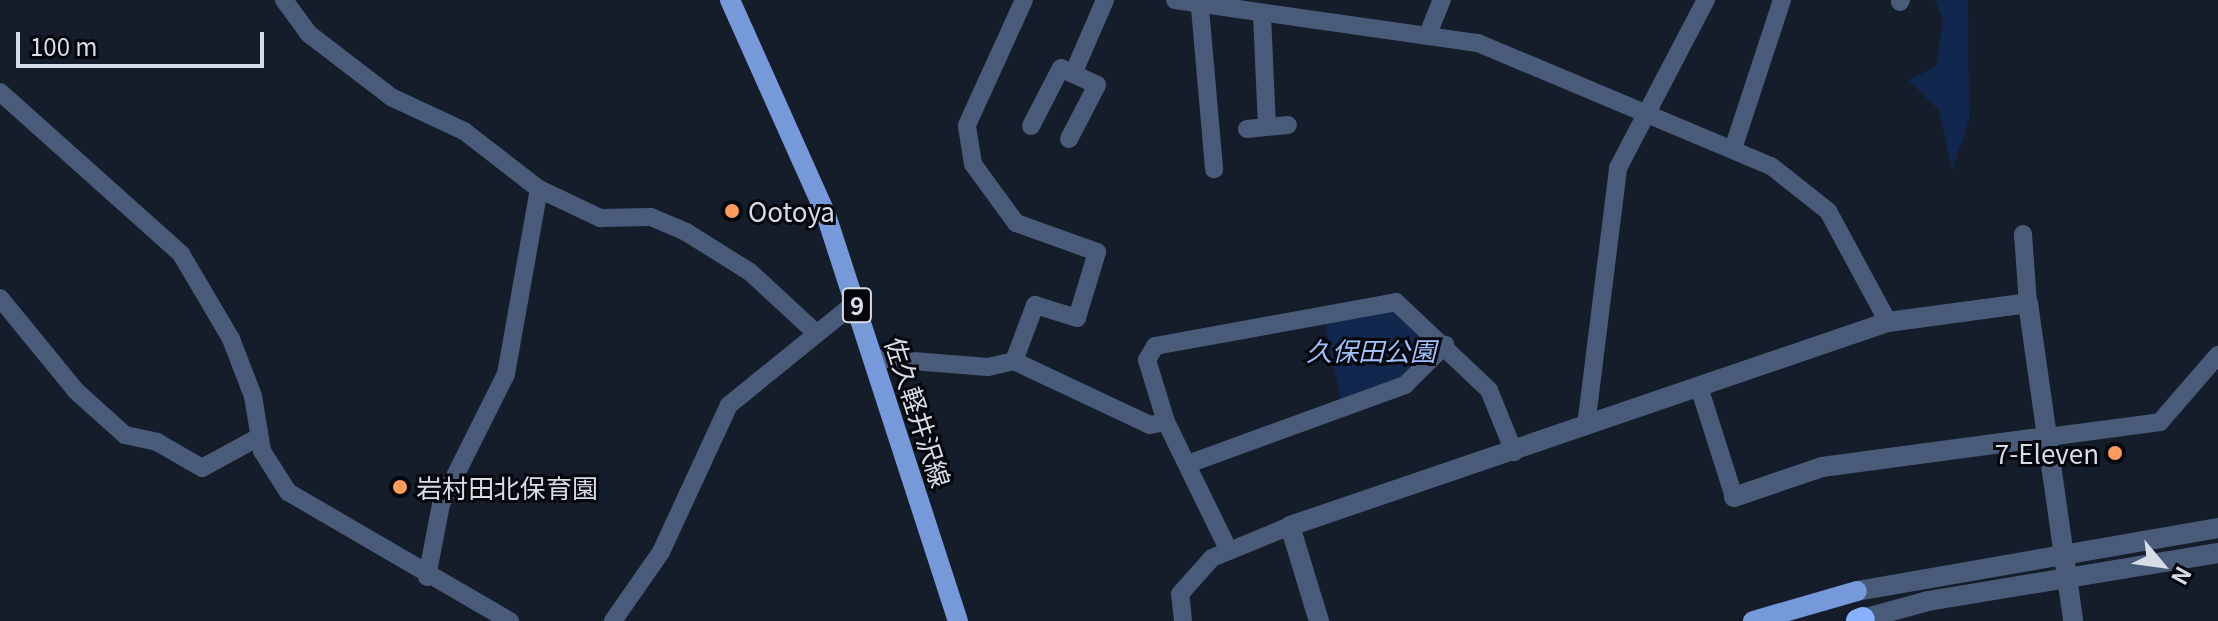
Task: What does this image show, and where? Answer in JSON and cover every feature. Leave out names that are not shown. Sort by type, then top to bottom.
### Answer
[{"type":"main road","name":"佐久軽井沢線","points":[[730,0],[801,151],[875,358],[958,621]]},
{"type":"main road","points":[[1753,621],[1857,591]]},
{"type":"street","points":[[284,0],[309,34],[391,97],[464,131],[539,189],[600,218],[651,217],[686,232],[750,272],[816,333]]},
{"type":"street","points":[[1014,361],[1035,305],[1077,318],[1097,252],[1016,223],[973,164],[967,125],[1024,0]]},
{"type":"street","points":[[1073,74],[1105,0]]},
{"type":"street","points":[[1175,0],[1262,16],[1428,34],[1505,51],[1733,149],[1793,180],[1828,211],[1888,322]]},
{"type":"street","points":[[1428,34],[1442,0]]},
{"type":"street","points":[[1586,426],[1618,168],[1706,0]]},
{"type":"street","points":[[1733,149],[1782,0]]},
{"type":"street","points":[[1210,6],[1214,169]]},
{"type":"street","points":[[1262,16],[1267,126]]},
{"type":"street","points":[[1031,126],[1061,68],[1097,85],[1069,139]]},
{"type":"street","points":[[0,92],[181,254],[247,377],[257,438],[277,480],[300,503],[510,621]]},
{"type":"street","points":[[1247,129],[1288,125]]},
{"type":"street","points":[[427,577],[441,504],[506,374],[539,189]]},
{"type":"street","points":[[2023,234],[2028,303],[2048,437],[2060,550],[2073,621]]},
{"type":"street","points":[[0,298],[76,391],[125,435],[157,442],[202,468],[257,438]]},
{"type":"street","points":[[1228,549],[1166,422],[1147,360],[1155,346],[1386,301],[1408,309],[1489,390],[1514,452]]},
{"type":"street","points":[[613,621],[661,552],[729,405],[856,302]]},
{"type":"street","points":[[1183,621],[1180,594],[1228,549],[1888,322],[2028,303]]},
{"type":"street","points":[[1188,464],[1405,385],[1445,345]]},
{"type":"street","points":[[1699,387],[1734,497],[1822,467],[2160,422],[2218,355]]},
{"type":"street","points":[[875,358],[988,367],[1014,361],[1150,425],[1166,422]]},
{"type":"street","points":[[1290,526],[1319,621]]},
{"type":"street","points":[[1857,591],[2060,550],[2218,528]]},
{"type":"street","points":[[1859,620],[2065,576],[2218,553]]},
{"type":"green space","points":[[1935,0],[1968,0],[1969,120],[1952,170],[1939,110],[1909,80],[1936,66],[1943,21]]},
{"type":"green space","name":"久保田公園","points":[[1393,307],[1429,339],[1422,356],[1395,381],[1341,401],[1324,320]]},
{"type":"place","name":"Ootoya","points":[[732,211]]},
{"type":"place","name":"7-Eleven","points":[[2115,453]]},
{"type":"place","name":"岩村田北保育園","points":[[400,487]]}]
